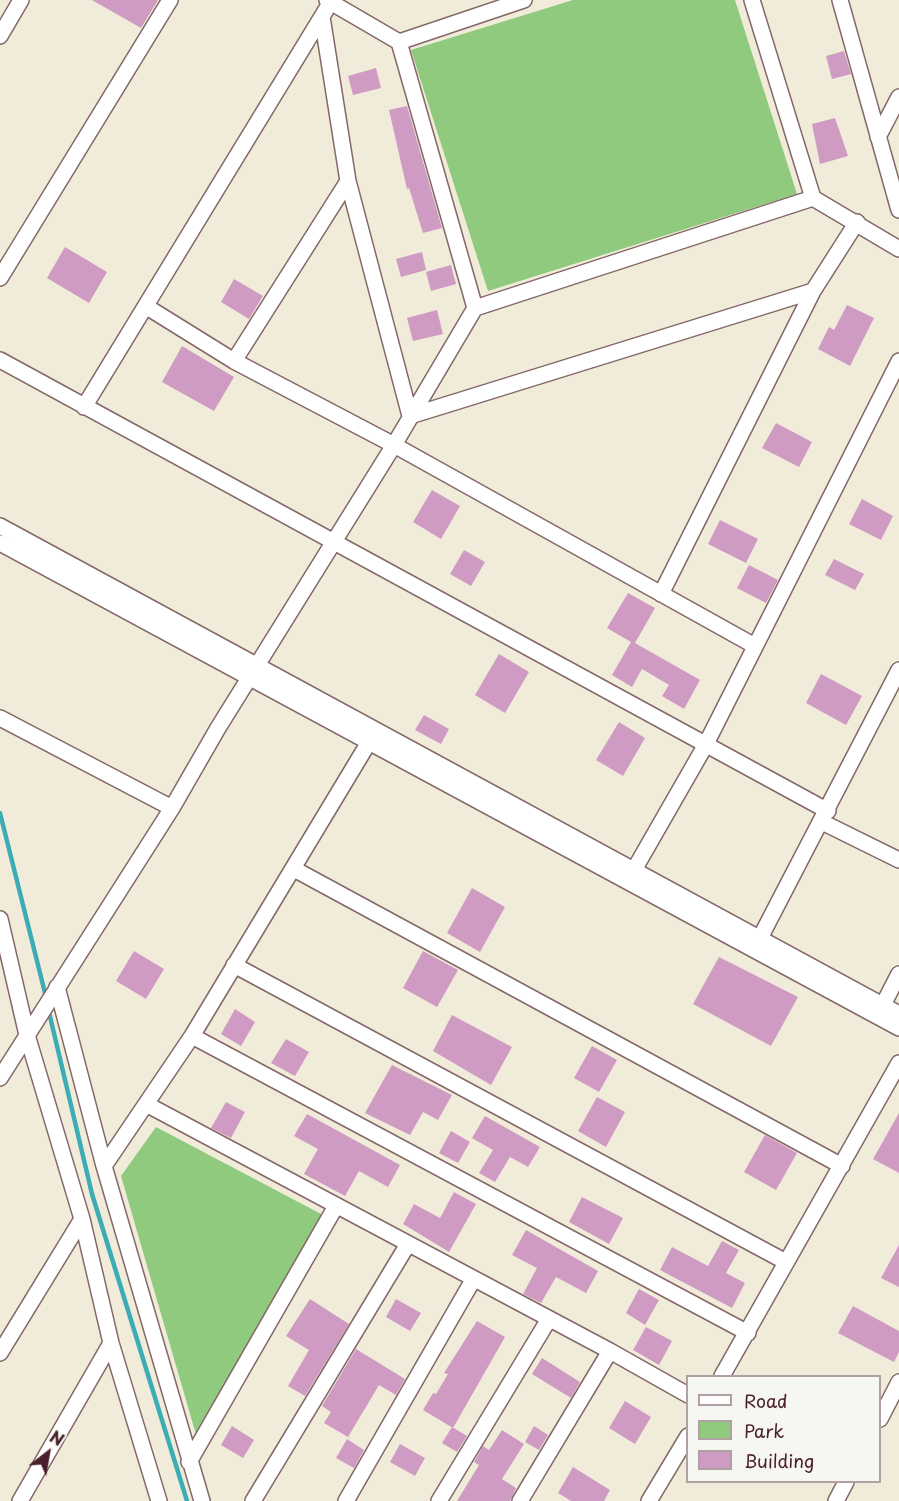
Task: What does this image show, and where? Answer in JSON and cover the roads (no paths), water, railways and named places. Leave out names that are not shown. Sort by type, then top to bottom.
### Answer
[{"type":"street","points":[[0,36],[21,0]]},
{"type":"street","points":[[0,278],[170,0]]},
{"type":"street","points":[[399,42],[524,0]]},
{"type":"street","points":[[752,0],[813,198],[857,222],[899,249]]},
{"type":"street","points":[[840,0],[899,210]]},
{"type":"street","points":[[84,407],[147,307],[330,1],[399,42],[475,308]]},
{"type":"street","points":[[322,17],[348,181],[410,416]]},
{"type":"street","points":[[878,137],[899,97]]},
{"type":"street","points":[[234,361],[348,181]]},
{"type":"street","points":[[0,1078],[172,808],[475,308],[813,198]]},
{"type":"street","points":[[661,594],[813,291],[857,222]]},
{"type":"street","points":[[410,416],[813,291]]},
{"type":"street","points":[[147,307],[234,361],[394,445],[755,646]]},
{"type":"street","points":[[0,360],[705,746],[899,860]]},
{"type":"street","points":[[634,870],[705,746],[899,362]]},
{"type":"street","points":[[0,526],[253,671],[369,742],[899,1028]]},
{"type":"street","points":[[0,543],[253,671],[634,870],[899,1014]]},
{"type":"street","points":[[760,938],[899,670]]},
{"type":"street","points":[[0,718],[172,808]]},
{"type":"street","points":[[104,1166],[192,1036],[369,742]]},
{"type":"street","points":[[294,868],[842,1166]]},
{"type":"street","points":[[0,919],[27,1035],[82,1219],[111,1343],[159,1501]]},
{"type":"street","points":[[234,965],[786,1262]]},
{"type":"street","points":[[883,1005],[899,974]]},
{"type":"street","points":[[57,987],[104,1166],[202,1501]]},
{"type":"street","points":[[192,1036],[748,1333]]},
{"type":"street","points":[[723,1375],[899,1063]]},
{"type":"street","points":[[146,1104],[610,1351],[686,1394]]},
{"type":"street","points":[[189,1462],[336,1206]]},
{"type":"street","points":[[0,1353],[82,1219]]},
{"type":"street","points":[[253,1501],[408,1244]]},
{"type":"street","points":[[346,1501],[473,1280]]},
{"type":"street","points":[[440,1501],[549,1319]]},
{"type":"street","points":[[20,1501],[111,1343]]},
{"type":"street","points":[[520,1501],[610,1351]]},
{"type":"street","points":[[881,1415],[899,1382]]},
{"type":"street","points":[[649,1501],[686,1438]]},
{"type":"street","points":[[836,1501],[845,1483]]},
{"type":"waterway","points":[[0,813],[46,997]]},
{"type":"waterway","points":[[48,1008],[92,1194],[187,1501]]}]
